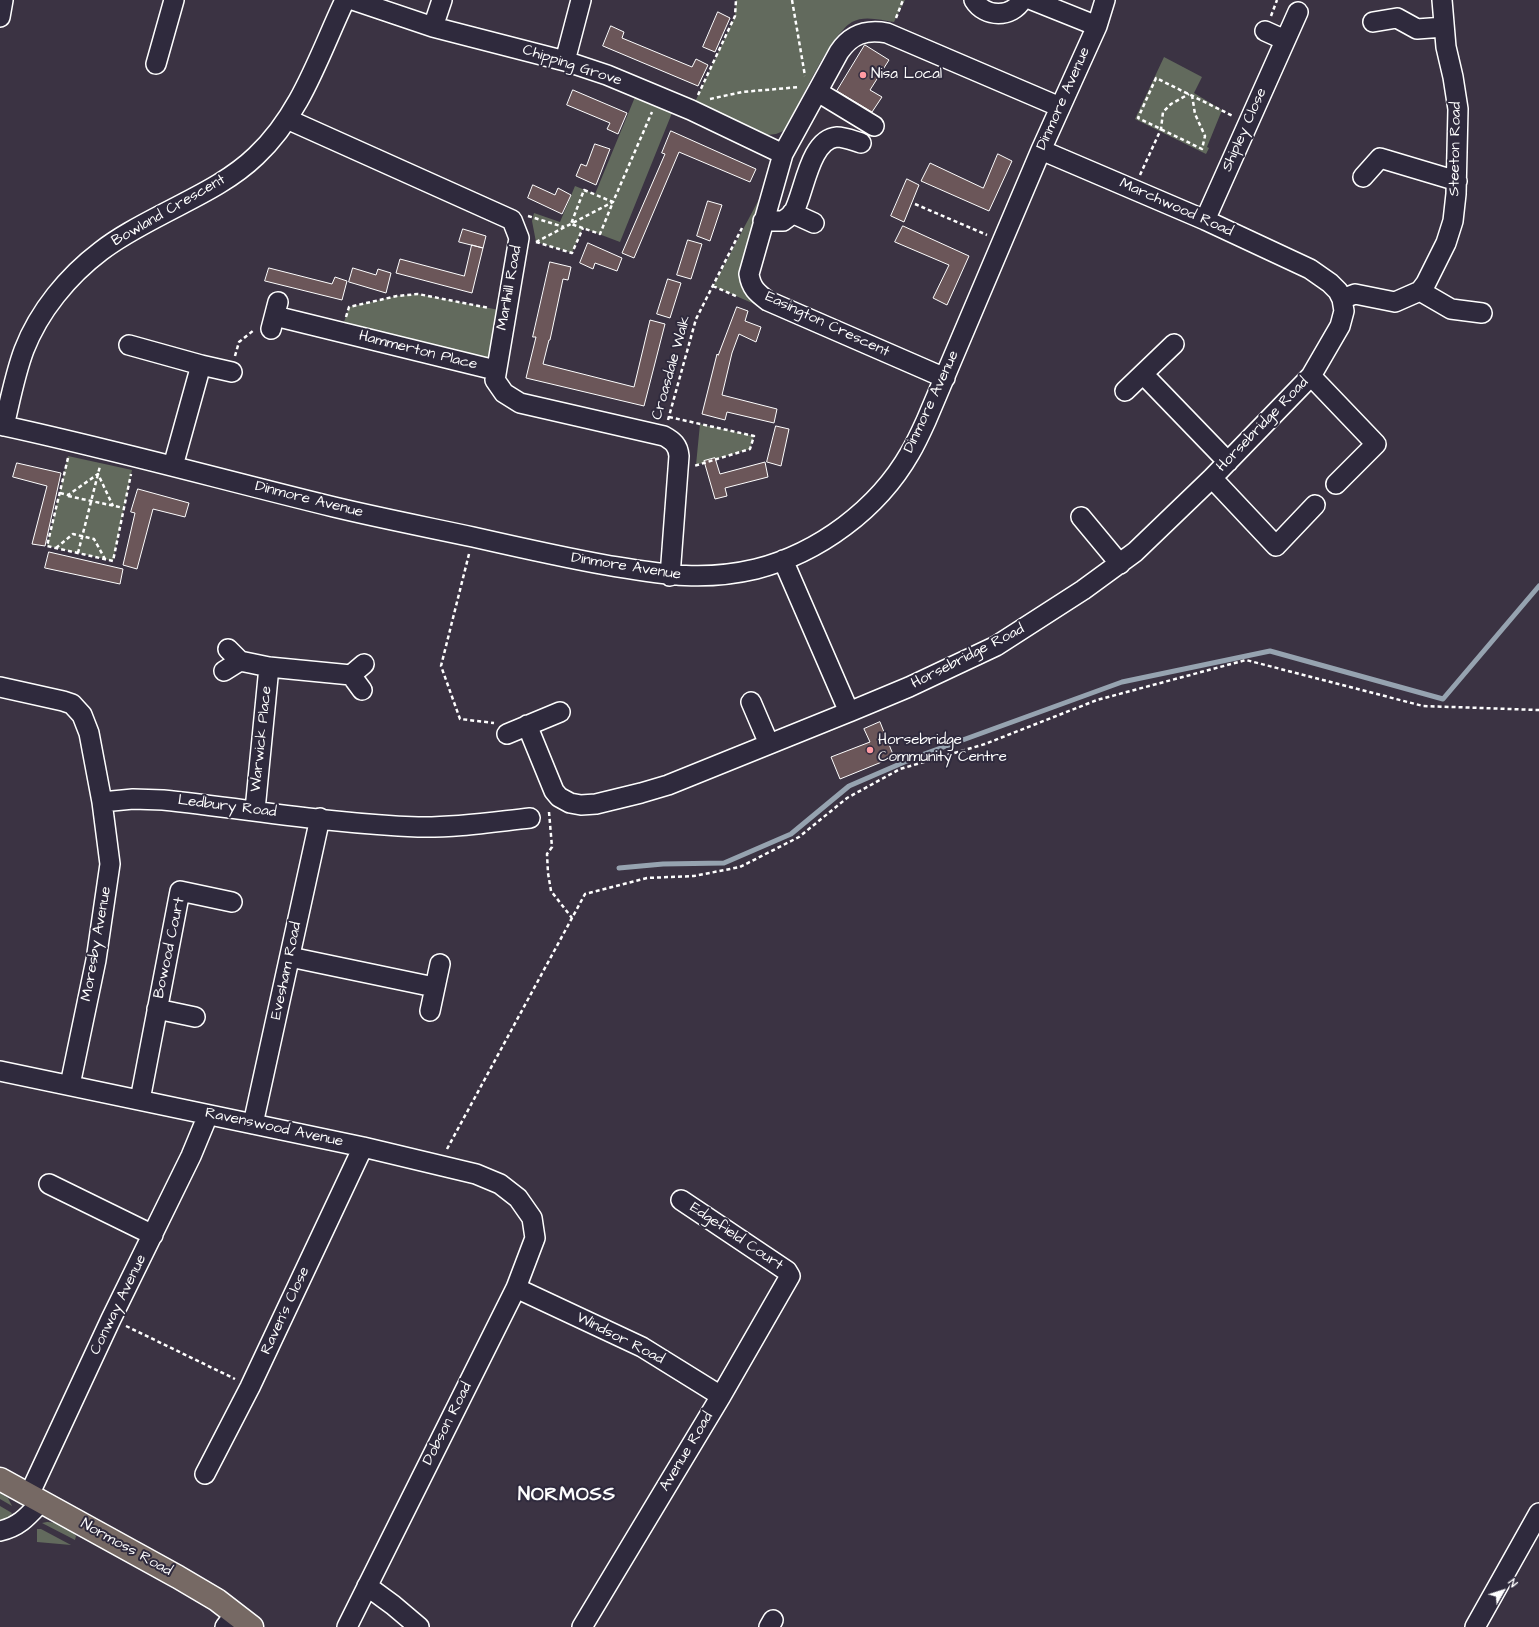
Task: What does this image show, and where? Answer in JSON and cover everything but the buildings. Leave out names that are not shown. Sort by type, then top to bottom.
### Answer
[{"type":"main road","name":"Normoss Road","points":[[0,1479],[178,1577],[217,1600],[230,1620],[252,1627]]},
{"type":"street","points":[[0,18],[3,0]]},
{"type":"street","points":[[156,64],[174,0]]},
{"type":"street","name":"Bowland Crescent","points":[[2,426],[24,350],[51,301],[73,276],[102,250],[125,234],[192,198],[240,169],[267,145],[287,119],[304,91],[345,0]]},
{"type":"street","name":"Chipping Grove","points":[[353,0],[434,27],[565,61],[607,75],[659,96],[693,106],[783,154]]},
{"type":"street","points":[[434,27],[442,0]]},
{"type":"street","points":[[565,61],[581,0]]},
{"type":"street","points":[[974,0],[981,8],[997,14],[1014,10],[1022,0]]},
{"type":"street","points":[[1032,0],[1097,26]]},
{"type":"street","name":"Dinmore Avenue","points":[[2,426],[173,466],[336,507],[474,538],[556,556],[670,576],[707,576],[737,573],[783,560],[806,550],[842,528],[885,487],[910,454],[945,378],[1041,150],[1097,26],[1105,0]]},
{"type":"street","name":"Steeton Road","points":[[1420,291],[1426,283],[1446,243],[1453,221],[1456,181],[1458,109],[1454,77],[1446,47],[1442,0]]},
{"type":"street","points":[[1373,22],[1399,11],[1417,28],[1444,27]]},
{"type":"street","name":"Shipley Close","points":[[1205,220],[1298,12]]},
{"type":"street","name":"Easington Crescent","points":[[945,378],[768,301],[757,293],[751,284],[749,274],[763,220],[783,154],[811,94],[846,42],[861,33],[876,31],[887,33],[1060,107]]},
{"type":"street","points":[[1265,31],[1285,40]]},
{"type":"street","points":[[811,94],[874,126]]},
{"type":"street","points":[[287,119],[512,220]]},
{"type":"street","points":[[763,220],[783,221],[792,213],[806,176],[819,148],[827,141],[836,137],[861,143]]},
{"type":"street","name":"Marchwood Road","points":[[1041,150],[1205,220],[1310,269],[1330,283],[1338,291],[1342,298]]},
{"type":"street","points":[[1363,177],[1379,150],[1456,181]]},
{"type":"street","points":[[792,213],[814,223]]},
{"type":"street","name":"Marlhill Road","points":[[512,220],[519,238],[495,380],[504,392],[520,403],[664,436],[675,443],[679,448],[670,576]]},
{"type":"street","points":[[1342,298],[1355,294],[1395,302],[1406,299],[1420,291],[1451,309],[1482,313]]},
{"type":"street","name":"Horsebridge Road","points":[[527,725],[554,791],[559,797],[570,803],[581,805],[596,804],[668,785],[909,687],[996,646],[1083,590],[1120,564],[1135,552],[1228,462],[1311,376],[1340,326],[1344,311],[1342,298]]},
{"type":"street","name":"Hammerton Place","points":[[274,316],[496,370]]},
{"type":"street","points":[[1125,391],[1174,344]]},
{"type":"street","points":[[129,345],[232,372]]},
{"type":"street","points":[[173,466],[201,365]]},
{"type":"street","points":[[1143,374],[1228,462]]},
{"type":"street","points":[[1311,376],[1376,444],[1336,484]]},
{"type":"street","points":[[1212,478],[1276,546],[1315,506]]},
{"type":"street","points":[[1081,517],[1120,564]]},
{"type":"street","points":[[783,560],[849,712]]},
{"type":"street","name":"Warwick Place","points":[[231,660],[269,667],[359,676]]},
{"type":"street","name":"Warwick Place","points":[[255,810],[269,667]]},
{"type":"street","points":[[0,687],[72,704],[82,715],[89,733],[102,802]]},
{"type":"street","points":[[751,702],[769,744]]},
{"type":"street","points":[[507,734],[560,712]]},
{"type":"street","name":"Ledbury Road","points":[[102,802],[133,799],[163,800],[320,818],[418,827],[452,827],[530,818]]},
{"type":"street","name":"Moresby Avenue","points":[[70,1085],[96,960],[110,864],[102,802]]},
{"type":"street","name":"Evesham Road","points":[[252,1124],[320,818]]},
{"type":"street","name":"Bowood Court","points":[[140,1100],[180,891],[232,902]]},
{"type":"street","points":[[290,958],[434,987]]},
{"type":"street","points":[[430,1011],[440,964]]},
{"type":"street","name":"Bowood Court","points":[[157,1009],[195,1017]]},
{"type":"street","name":"Ravenswood Avenue","points":[[0,1072],[70,1085],[363,1147],[476,1174],[500,1184],[518,1198],[532,1218]]},
{"type":"street","name":"Conway Avenue","points":[[35,1498],[111,1319],[191,1156],[208,1115]]},
{"type":"street","name":"Raven's Close","points":[[205,1474],[250,1387],[363,1147]]},
{"type":"street","points":[[49,1184],[153,1235]]},
{"type":"street","name":"Edgefield Court","points":[[680,1200],[787,1271],[790,1276]]},
{"type":"street","name":"Dobson Road","points":[[347,1627],[516,1288],[535,1238],[532,1218]]},
{"type":"street","name":"Avenue Road","points":[[582,1627],[721,1396],[790,1276]]},
{"type":"street","name":"Windsor Road","points":[[516,1288],[642,1347],[721,1396]]},
{"type":"street","points":[[0,1531],[15,1527],[25,1520],[35,1498]]},
{"type":"street","points":[[1475,1627],[1539,1513]]},
{"type":"street","points":[[367,1586],[394,1605],[419,1627]]},
{"type":"path","points":[[693,106],[735,16],[736,0]]},
{"type":"path","points":[[693,106],[742,92],[811,94],[792,0]]},
{"type":"path","points":[[1190,94],[1195,114],[1205,136],[1202,149],[1138,118],[1156,78],[1190,94],[1248,124]]},
{"type":"path","points":[[1133,190],[1161,129],[1163,112],[1170,104],[1190,94]]},
{"type":"path","points":[[571,224],[600,234],[659,96]]},
{"type":"path","points":[[571,224],[584,190],[613,202]]},
{"type":"path","points":[[516,255],[536,242],[613,202]]},
{"type":"path","points":[[915,204],[1002,242]]},
{"type":"path","points":[[512,220],[530,215],[564,227]]},
{"type":"path","name":"Croasdale Walk","points":[[664,436],[696,319],[743,227]]},
{"type":"path","points":[[536,242],[572,253],[583,228]]},
{"type":"path","name":"Hammerton Place","points":[[341,332],[349,307],[397,296],[418,294],[506,312]]},
{"type":"path","points":[[232,372],[239,342],[252,330],[274,316]]},
{"type":"path","points":[[669,417],[754,436],[750,449],[678,470]]},
{"type":"path","points":[[72,442],[48,546],[55,548],[113,561],[135,457]]},
{"type":"path","points":[[78,553],[104,450]]},
{"type":"path","points":[[68,495],[98,474]]},
{"type":"path","points":[[98,474],[113,506]]},
{"type":"path","points":[[60,493],[124,508]]},
{"type":"path","points":[[55,548],[73,534],[94,539],[105,559]]},
{"type":"path","points":[[474,538],[441,666],[460,719],[503,724],[507,734]]},
{"type":"path","points":[[439,1164],[472,1099],[585,894],[647,878],[694,876],[740,867],[799,837],[847,798],[900,769],[985,744],[1097,700],[1246,660],[1423,706],[1539,710]]},
{"type":"path","points":[[548,808],[552,847],[547,854],[551,891],[572,918]]},
{"type":"path","points":[[111,1319],[250,1387]]},
{"type":"green space","points":[[736,0],[905,0],[894,22],[862,19],[852,22],[843,29],[815,72],[786,130],[776,134],[767,135],[695,102],[735,16]]},
{"type":"green space","points":[[1164,57],[1202,77],[1194,93],[1222,110],[1207,147],[1209,148],[1206,154],[1135,119]]},
{"type":"green space","points":[[635,97],[672,113],[620,242],[583,228],[572,253],[536,242],[532,221],[534,213],[560,222],[575,186],[595,194]]},
{"type":"green space","points":[[783,154],[756,234],[759,306],[713,286]]},
{"type":"green space","points":[[418,294],[499,310],[490,365],[342,328],[349,307],[397,296]]},
{"type":"green space","points":[[700,424],[754,436],[750,449],[696,465]]},
{"type":"green space","points":[[68,456],[132,470],[113,561],[47,546]]},
{"type":"green space","points":[[0,1493],[8,1498],[12,1506],[0,1499]]},
{"type":"green space","points":[[0,1506],[12,1513],[8,1519],[0,1522]]},
{"type":"green space","points":[[47,1522],[59,1524],[67,1528],[76,1536],[75,1540],[42,1523]]},
{"type":"green space","points":[[37,1529],[41,1529],[71,1545],[37,1542]]},
{"type":"waterway","points":[[619,868],[663,864],[724,863],[791,834],[849,786],[916,757],[1122,682],[1270,651],[1443,699],[1539,586]]},
{"type":"place","name":"Nisa Local","points":[[863,75]]},
{"type":"place","name":"Horsebridge Community Centre","points":[[870,750]]},
{"type":"district","name":"NORMOSS","points":[[567,1496]]}]
